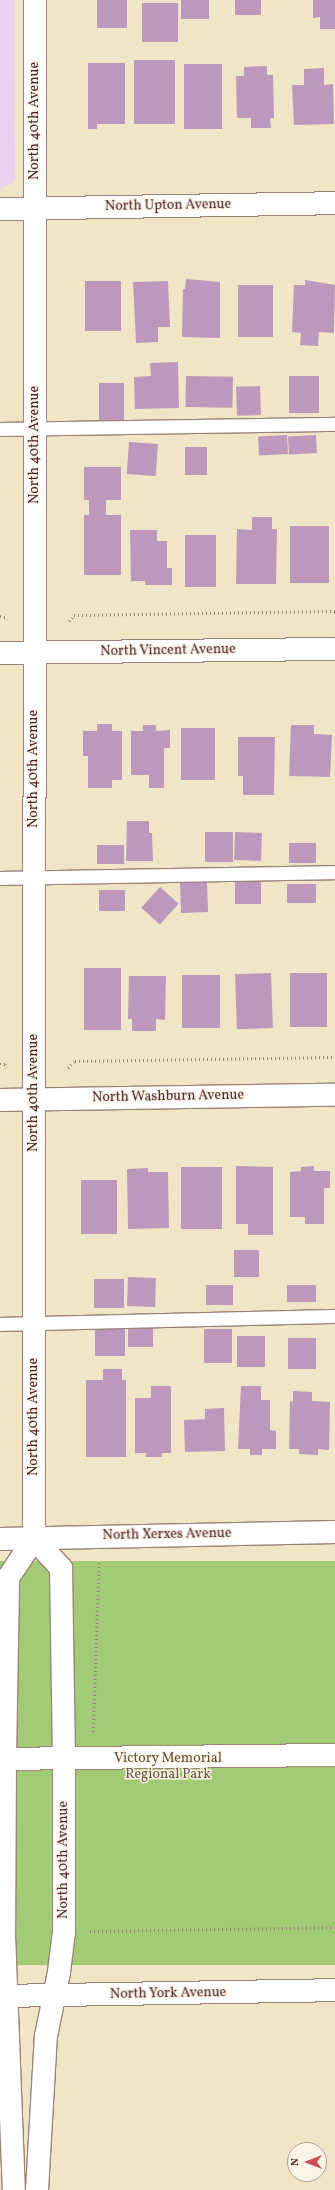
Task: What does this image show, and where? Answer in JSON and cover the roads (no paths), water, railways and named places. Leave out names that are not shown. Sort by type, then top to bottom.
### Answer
[{"type":"street","name":"North 40th Avenue","points":[[35,0],[34,1539],[61,1568],[64,1757],[64,1933],[46,2036],[37,2190]]},
{"type":"street","name":"North Upton Avenue","points":[[0,210],[335,203]]},
{"type":"street","name":"North Vincent Avenue","points":[[0,653],[335,649]]},
{"type":"street","name":"North Washburn Avenue","points":[[0,1100],[335,1094]]},
{"type":"street","name":"North Xerxes Avenue","points":[[0,1539],[335,1532]]},
{"type":"street","points":[[14,2190],[3,1996],[3,1758],[8,1578],[34,1539]]},
{"type":"street","points":[[3,1758],[335,1755]]},
{"type":"street","name":"North York Avenue","points":[[3,1996],[335,1990]]},
{"type":"lane","points":[[0,429],[335,424]]},
{"type":"lane","points":[[0,878],[335,872]]},
{"type":"lane","points":[[0,1324],[335,1316]]},
{"type":"park label","name":"Victory Memorial Regional Park","points":[[168,1768]]}]
